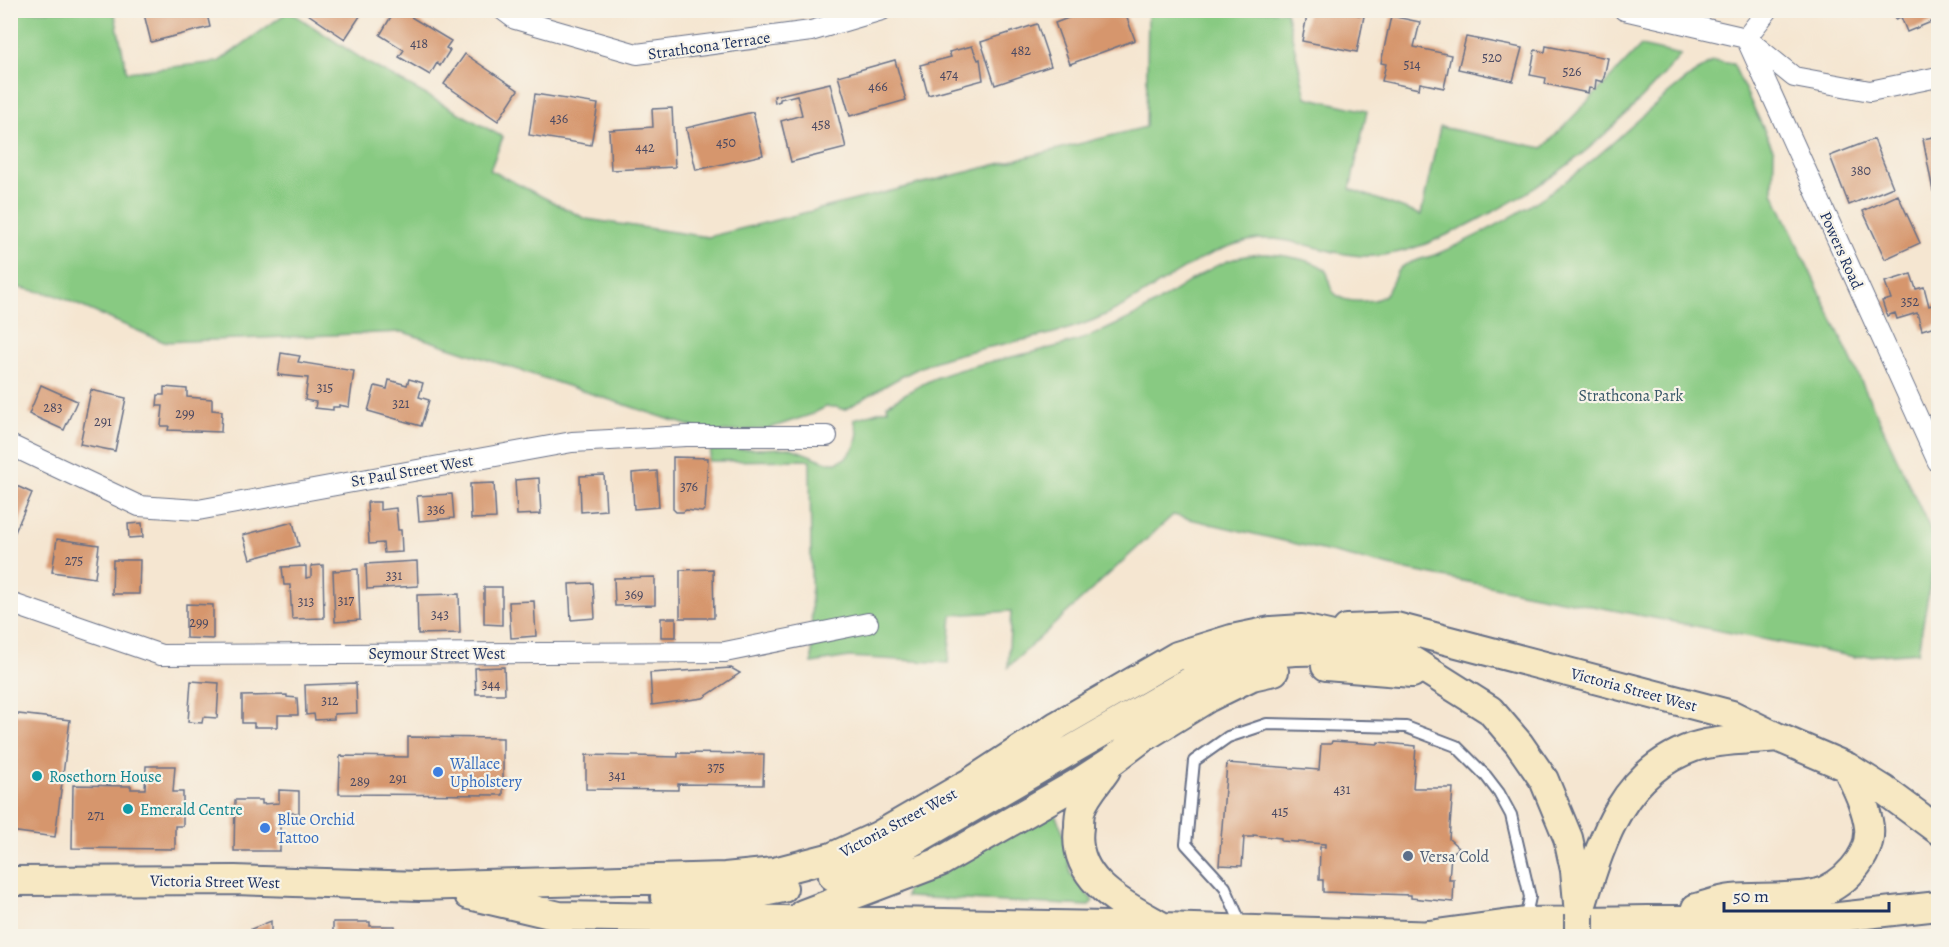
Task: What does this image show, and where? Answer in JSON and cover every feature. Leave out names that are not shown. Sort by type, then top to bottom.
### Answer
[{"type":"main road","name":"Victoria Street West","points":[[10,881],[235,880],[420,886],[725,877],[774,872],[832,857],[878,836],[950,794],[1058,725],[1177,656],[1232,639],[1270,631],[1302,629],[1396,627],[1732,715],[1847,767],[1884,790],[1938,830]]},
{"type":"main road","name":"Victoria Street West","points":[[1302,629],[1395,650],[1490,710],[1519,744],[1544,780],[1568,838],[1575,870],[1579,925]]},
{"type":"main road","points":[[459,893],[728,899],[786,888],[839,874],[900,849],[1194,679],[1245,659],[1291,651],[1338,652],[1448,682]]},
{"type":"main road","points":[[787,920],[940,862],[1078,783],[1141,739],[1209,697],[1252,676],[1290,668],[1337,666],[1412,673]]},
{"type":"main road","points":[[1579,925],[1594,866],[1618,808],[1638,782],[1660,762],[1695,747],[1777,737]]},
{"type":"main road","points":[[1112,761],[1081,808],[1077,841],[1082,861],[1096,882],[1118,901],[1162,927]]},
{"type":"main road","points":[[1648,920],[1728,899],[1815,894],[1836,885],[1852,871],[1868,841],[1869,829],[1864,802],[1847,767]]},
{"type":"main road","name":"Victoria Street West","points":[[420,886],[559,916],[1162,927],[1434,936],[1648,920]]},
{"type":"main road","points":[[1648,920],[1839,917],[1938,906]]},
{"type":"street","name":"Strathcona Terrace","points":[[503,10],[515,19],[637,54],[811,31],[882,10]]},
{"type":"street","points":[[1624,10],[1746,38],[1794,77],[1870,92],[1938,77]]},
{"type":"street","points":[[1746,38],[1768,10]]},
{"type":"street","name":"Powers Road","points":[[1746,38],[1938,462]]},
{"type":"street","name":"St Paul Street West","points":[[10,445],[139,506],[198,510],[572,442],[686,436],[828,436]]},
{"type":"street","name":"Seymour Street West","points":[[10,603],[161,655],[725,652],[868,623]]},
{"type":"lane","points":[[1244,929],[1224,887],[1186,844],[1194,760],[1228,737],[1267,724],[1406,727],[1456,747],[1486,776],[1511,815],[1530,897],[1519,929]]},
{"type":"green space","points":[[10,11],[114,11],[127,72],[218,62],[289,11],[368,63],[503,137],[490,170],[586,219],[708,237],[1146,127],[1148,11],[1286,11],[1306,97],[1367,111],[1350,189],[1421,215],[1440,127],[1543,148],[1641,46],[1681,55],[1616,124],[1561,170],[1496,210],[1422,245],[1386,255],[1358,256],[1295,242],[1264,239],[1248,241],[1228,247],[1192,264],[1123,306],[1086,323],[1046,335],[945,358],[893,381],[844,410],[826,407],[810,415],[767,429],[711,433],[403,332],[164,342],[55,295],[11,286]]},
{"type":"green space","name":"Strathcona Park","points":[[1713,61],[1733,64],[1774,151],[1773,192],[1937,544],[1918,652],[1855,657],[1407,570],[1173,515],[1008,667],[1011,611],[952,615],[948,663],[849,657],[812,663],[810,460],[709,461],[711,450],[791,448],[827,462],[837,462],[846,458],[855,447],[858,433],[854,419],[888,409],[887,405],[925,383],[954,371],[1078,341],[1136,315],[1213,267],[1247,255],[1288,256],[1314,263],[1325,270],[1334,293],[1344,299],[1356,301],[1380,298],[1405,265],[1470,239],[1548,194],[1582,169],[1674,89]]},
{"type":"green space","points":[[1052,809],[1062,829],[1071,874],[1093,901],[1088,906],[906,897],[907,889]]},
{"type":"building","points":[[143,10],[206,10],[210,27],[151,42]]},
{"type":"building","points":[[302,10],[364,10],[345,39]]},
{"type":"building","points":[[395,10],[412,10],[415,12],[411,17],[451,41],[446,48],[450,50],[440,66],[437,63],[430,75],[399,57],[404,50],[380,35]]},
{"type":"building","points":[[1089,10],[1124,10],[1135,40],[1070,64],[1055,23]]},
{"type":"building","points":[[1308,10],[1335,10],[1364,16],[1357,52],[1302,41]]},
{"type":"building","points":[[1932,10],[1936,20],[1907,32],[1901,17],[1895,19],[1892,11]]},
{"type":"building","points":[[1391,16],[1420,22],[1414,47],[1451,55],[1444,88],[1420,83],[1419,89],[1382,81],[1386,64],[1381,63]]},
{"type":"building","points":[[1037,24],[1051,66],[995,85],[981,42]]},
{"type":"building","points":[[1466,37],[1522,48],[1513,81],[1458,69]]},
{"type":"building","points":[[972,46],[978,60],[980,59],[983,80],[928,95],[920,65],[951,57],[949,52]]},
{"type":"building","points":[[1546,46],[1608,58],[1603,82],[1596,80],[1595,89],[1589,88],[1588,93],[1545,84],[1546,78],[1530,75],[1535,50],[1545,52]]},
{"type":"building","points":[[465,54],[518,90],[498,121],[444,84]]},
{"type":"building","points":[[895,60],[906,100],[850,116],[838,76]]},
{"type":"building","points":[[830,83],[846,148],[791,162],[781,121],[802,115],[797,95],[780,99],[775,103],[774,96]]},
{"type":"building","points":[[535,94],[598,104],[591,145],[529,135]]},
{"type":"building","points":[[672,108],[675,167],[611,170],[609,130],[653,127],[652,109]]},
{"type":"building","points":[[753,112],[763,155],[696,170],[686,128]]},
{"type":"building","points":[[1938,136],[1938,190],[1933,191],[1923,139]]},
{"type":"building","points":[[1874,139],[1893,187],[1849,205],[1830,156]]},
{"type":"building","points":[[1898,195],[1920,243],[1885,259],[1863,211]]},
{"type":"building","points":[[1911,274],[1916,289],[1924,287],[1929,306],[1938,303],[1938,325],[1922,330],[1917,313],[1897,319],[1895,313],[1887,316],[1882,301],[1891,299],[1885,282]]},
{"type":"building","points":[[10,352],[13,352],[15,398],[10,398]]},
{"type":"building","points":[[281,353],[300,356],[298,362],[354,371],[349,407],[339,405],[339,407],[333,407],[333,410],[315,408],[316,402],[305,400],[308,378],[278,375]]},
{"type":"building","points":[[409,379],[423,383],[419,397],[429,400],[421,426],[368,411],[375,386],[387,389],[389,380],[407,385]]},
{"type":"building","points":[[41,385],[77,401],[64,430],[29,414]]},
{"type":"building","points":[[164,387],[187,389],[187,397],[212,399],[212,410],[222,411],[221,432],[168,430],[169,426],[161,426],[163,406],[157,406],[158,395],[164,395]]},
{"type":"building","points":[[91,390],[126,398],[115,451],[80,444]]},
{"type":"building","points":[[673,457],[708,458],[705,509],[702,512],[686,510],[676,512],[673,509]]},
{"type":"building","points":[[657,471],[659,507],[634,509],[632,473]]},
{"type":"building","points":[[604,475],[606,510],[581,512],[580,476]]},
{"type":"building","points":[[539,478],[541,514],[517,515],[515,480]]},
{"type":"building","points":[[10,483],[32,493],[15,532],[10,530]]},
{"type":"building","points":[[494,483],[496,518],[471,519],[470,484]]},
{"type":"building","points":[[452,494],[454,518],[419,521],[417,496]]},
{"type":"building","points":[[367,502],[380,502],[380,510],[396,508],[398,530],[401,530],[402,552],[384,553],[383,543],[369,544]]},
{"type":"building","points":[[293,522],[299,546],[250,559],[243,535]]},
{"type":"building","points":[[142,523],[143,537],[129,538],[128,524]]},
{"type":"building","points":[[57,539],[99,545],[95,578],[52,572]]},
{"type":"building","points":[[113,560],[140,560],[139,594],[112,594]]},
{"type":"building","points":[[417,561],[418,586],[367,589],[366,564]]},
{"type":"building","points":[[323,565],[324,618],[292,619],[290,585],[284,585],[282,567],[306,566],[306,578],[311,577],[311,566]]},
{"type":"building","points":[[358,569],[360,620],[335,622],[333,571]]},
{"type":"building","points":[[713,569],[714,618],[680,618],[680,570]]},
{"type":"building","points":[[655,577],[655,605],[615,606],[614,578]]},
{"type":"building","points":[[593,583],[595,618],[571,620],[569,584]]},
{"type":"building","points":[[484,587],[502,587],[502,625],[484,624]]},
{"type":"building","points":[[459,594],[460,633],[418,634],[417,595]]},
{"type":"building","points":[[534,601],[536,636],[511,638],[509,602]]},
{"type":"building","points":[[186,604],[213,605],[213,639],[186,638]]},
{"type":"building","points":[[661,618],[676,618],[676,637],[661,637]]},
{"type":"building","points":[[504,667],[505,694],[476,694],[475,668]]},
{"type":"building","points":[[731,668],[740,673],[703,698],[652,705],[650,673]]},
{"type":"building","points":[[191,681],[219,683],[217,718],[203,717],[202,723],[188,722]]},
{"type":"building","points":[[356,683],[357,713],[334,714],[334,719],[315,720],[314,714],[306,715],[305,685]]},
{"type":"building","points":[[287,695],[287,697],[297,698],[298,715],[278,715],[278,727],[254,727],[254,723],[242,723],[242,696]]},
{"type":"building","name":"Rosethorn House","points":[[10,713],[70,720],[55,837],[10,831]]},
{"type":"building","points":[[408,737],[503,738],[503,795],[339,794],[340,756],[408,757]]},
{"type":"building","points":[[1332,741],[1416,746],[1413,788],[1453,788],[1449,839],[1459,848],[1451,854],[1449,880],[1454,880],[1453,902],[1411,898],[1411,895],[1323,892],[1323,880],[1319,880],[1320,847],[1325,847],[1325,844],[1281,841],[1281,838],[1253,835],[1253,837],[1244,837],[1242,866],[1219,865],[1227,763],[1319,770],[1321,744],[1331,744]]},
{"type":"building","points":[[678,753],[764,754],[763,785],[678,784],[678,790],[586,789],[586,755],[678,757]]},
{"type":"building","name":"Emerald Centre","points":[[146,766],[175,766],[173,792],[183,792],[183,826],[175,826],[175,849],[72,848],[73,785],[131,786],[131,789],[145,789]]},
{"type":"building","points":[[279,790],[299,791],[299,813],[280,813],[280,851],[234,851],[235,800],[262,800],[262,804],[279,803]]},
{"type":"building","points":[[271,921],[271,936],[256,936],[251,929]]},
{"type":"building","points":[[333,922],[370,922],[370,926],[395,926],[395,936],[333,936]]},
{"type":"place","name":"Wallace Upholstery","points":[[438,772]]},
{"type":"place","name":"Rosethorn House","points":[[37,776]]},
{"type":"place","name":"Emerald Centre","points":[[128,809]]},
{"type":"place","name":"Blue Orchid Tattoo","points":[[265,828]]},
{"type":"place","name":"Versa Cold","points":[[1408,856]]}]
